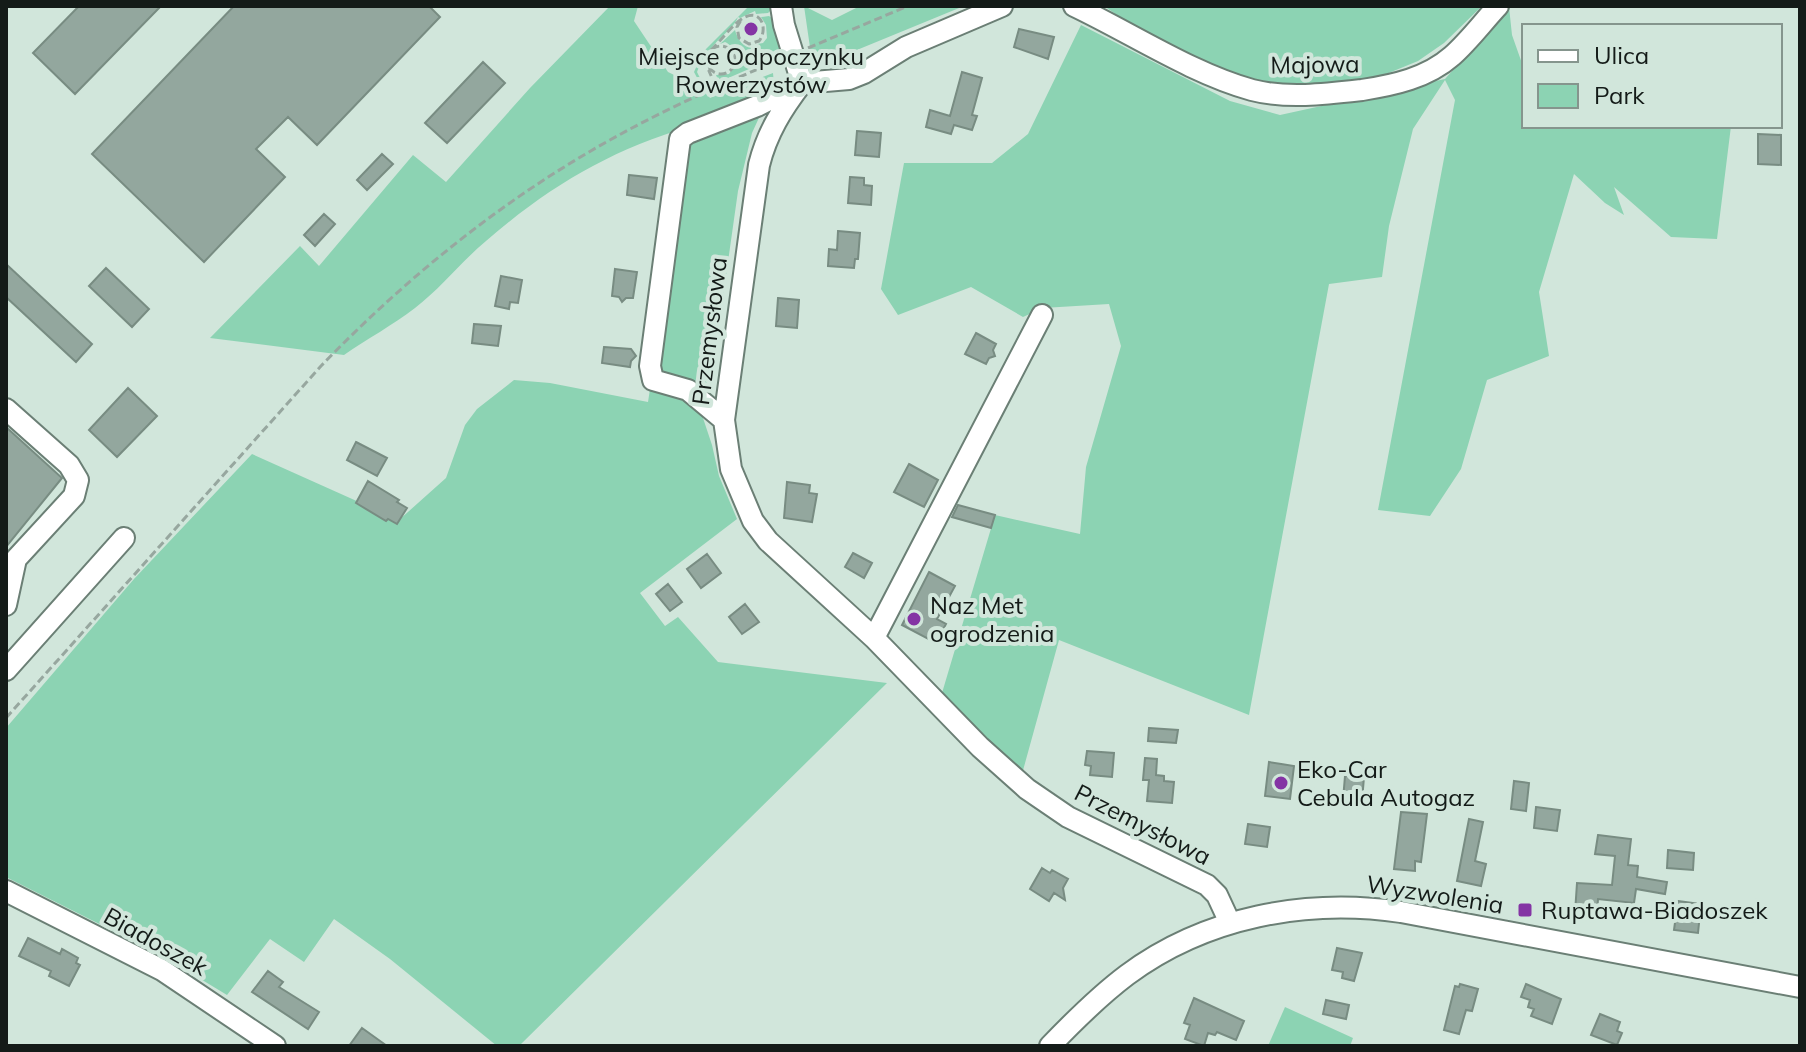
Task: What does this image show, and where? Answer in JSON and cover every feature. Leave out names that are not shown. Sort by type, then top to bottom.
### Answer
[{"type":"street","points":[[781,6],[802,83]]},
{"type":"street","points":[[724,420],[688,390],[653,380],[650,366],[680,139],[802,83],[849,79],[864,73],[906,47],[1002,6]]},
{"type":"street","name":"Majowa","points":[[1074,6],[1207,73],[1253,90],[1286,94],[1391,86],[1413,79],[1452,56],[1498,6]]},
{"type":"street","name":"Przemysłowa","points":[[802,83],[779,113],[765,140],[759,165],[724,420],[731,469],[753,521],[768,541],[874,638],[980,747],[1027,789],[1068,817],[1207,885],[1217,895],[1230,923]]},
{"type":"street","points":[[874,638],[1042,315]]},
{"type":"street","points":[[6,409],[69,465],[78,480],[74,496],[16,559],[6,605]]},
{"type":"street","points":[[6,670],[124,538]]},
{"type":"street","name":"Biadoszek","points":[[6,891],[162,970],[275,1046]]},
{"type":"street","name":"Wyzwolenia","points":[[1050,1046],[1102,995],[1130,973],[1173,948],[1230,923],[1299,909],[1371,908],[1800,987]]},
{"type":"path","points":[[6,718],[321,366],[407,283],[459,240],[552,175],[620,135],[716,87],[908,6]]},
{"type":"path","points":[[716,87],[707,60],[711,50],[743,19],[756,17],[764,24],[764,35],[757,42],[749,44],[739,38],[737,27],[743,19]]},
{"type":"path","points":[[743,19],[748,23]]},
{"type":"path","points":[[754,35],[757,42]]},
{"type":"path","points":[[710,69],[719,74],[729,72],[735,60],[732,51],[720,46],[711,50]]},
{"type":"path","points":[[727,55],[732,51]]},
{"type":"path","points":[[710,69],[717,64]]},
{"type":"green space","points":[[610,6],[638,6],[634,21],[668,72],[703,89],[710,98],[773,73],[774,85],[752,133],[738,191],[708,403],[703,418],[719,476],[737,519],[640,593],[665,626],[678,617],[718,662],[887,683],[519,1046],[497,1046],[390,959],[334,919],[304,962],[270,939],[227,995],[161,955],[6,877],[6,728],[134,579],[252,454],[399,520],[446,478],[465,425],[477,409],[514,380],[550,383],[648,402],[691,126],[607,159],[558,187],[486,241],[415,308],[344,355],[210,338],[300,246],[319,266],[413,155],[446,182],[530,88]]},
{"type":"green space","points":[[749,6],[770,6],[768,13],[756,14],[755,11],[738,17]]},
{"type":"green space","points":[[804,6],[832,20],[860,6],[964,6],[813,68]]},
{"type":"green space","points":[[1104,6],[1482,6],[1444,43],[1418,61],[1374,79],[1262,88],[1160,45]]},
{"type":"green space","points":[[1509,7],[1512,35],[1522,63],[1522,128],[1731,128],[1717,239],[1671,237],[1614,187],[1624,215],[1605,203],[1574,174],[1539,292],[1549,356],[1487,380],[1461,469],[1430,516],[1378,510],[1455,100],[1445,80],[1413,129],[1389,226],[1382,277],[1329,284],[1249,715],[1059,640],[1022,774],[942,693],[995,515],[1080,534],[1086,467],[1121,346],[1109,304],[1043,308],[1023,317],[971,287],[898,315],[881,289],[904,163],[992,163],[1028,134],[1081,25],[1230,101],[1280,115],[1445,79]]},
{"type":"green space","points":[[738,17],[715,43],[706,62],[700,64],[697,72],[700,78],[711,84],[703,89],[694,72],[703,52]]},
{"type":"green space","points":[[761,17],[773,19],[784,54],[719,82],[716,75],[729,74],[739,60],[729,45],[725,42],[720,44],[735,30],[746,46],[752,48],[752,45],[763,43],[767,38],[766,25]]},
{"type":"green space","points":[[1285,1007],[1353,1038],[1350,1046],[1268,1046]]},
{"type":"building","points":[[79,6],[161,6],[75,94],[33,53]]},
{"type":"building","points":[[234,6],[429,6],[440,17],[317,145],[288,117],[256,149],[285,177],[204,262],[92,154]]},
{"type":"building","points":[[1019,29],[1054,37],[1048,59],[1014,47]]},
{"type":"building","points":[[483,62],[505,83],[447,143],[425,123]]},
{"type":"building","points":[[962,72],[982,78],[972,115],[977,116],[972,130],[954,125],[951,134],[926,127],[930,110],[950,116]]},
{"type":"building","points":[[857,131],[881,133],[879,157],[855,155]]},
{"type":"building","points":[[1758,134],[1781,135],[1781,165],[1758,164]]},
{"type":"building","points":[[382,154],[393,164],[367,190],[357,180]]},
{"type":"building","points":[[629,175],[657,178],[654,199],[627,195]]},
{"type":"building","points":[[850,177],[864,178],[864,185],[872,186],[871,205],[848,203]]},
{"type":"building","points":[[324,214],[335,224],[315,246],[304,235]]},
{"type":"building","points":[[838,231],[860,233],[858,259],[855,259],[854,268],[828,266],[829,249],[837,250]]},
{"type":"building","points":[[6,264],[92,344],[76,362],[6,297]]},
{"type":"building","points":[[106,268],[149,309],[132,327],[89,286]]},
{"type":"building","points":[[615,269],[637,272],[633,298],[622,302],[619,297],[612,296]]},
{"type":"building","points":[[501,276],[522,280],[518,303],[510,302],[509,309],[495,306]]},
{"type":"building","points":[[778,298],[799,300],[797,328],[776,326]]},
{"type":"building","points":[[474,324],[501,326],[498,346],[472,343]]},
{"type":"building","points":[[976,333],[996,344],[993,350],[995,356],[989,358],[986,364],[965,354]]},
{"type":"building","points":[[604,347],[631,349],[636,356],[630,367],[602,363]]},
{"type":"building","points":[[128,388],[157,416],[117,457],[89,430]]},
{"type":"building","points":[[6,427],[62,478],[6,547]]},
{"type":"building","points":[[356,442],[387,458],[377,476],[347,460]]},
{"type":"building","points":[[909,464],[938,480],[924,507],[894,492]]},
{"type":"building","points":[[368,481],[407,508],[397,524],[356,503]]},
{"type":"building","points":[[787,482],[810,485],[809,493],[817,494],[812,522],[784,518]]},
{"type":"building","points":[[958,505],[995,515],[991,528],[952,517]]},
{"type":"building","points":[[853,553],[872,563],[864,578],[845,567]]},
{"type":"building","points":[[707,554],[721,573],[701,588],[687,569]]},
{"type":"building","points":[[929,572],[955,586],[937,619],[946,624],[936,643],[902,625]]},
{"type":"building","points":[[668,584],[682,602],[670,611],[656,594]]},
{"type":"building","points":[[745,604],[759,622],[742,634],[729,617]]},
{"type":"building","points":[[1149,728],[1178,730],[1176,743],[1148,741]]},
{"type":"building","points":[[1087,751],[1114,753],[1112,777],[1090,775],[1091,766],[1085,765]]},
{"type":"building","points":[[1145,758],[1157,759],[1156,775],[1164,776],[1164,781],[1174,782],[1172,803],[1147,801],[1149,780],[1143,780]]},
{"type":"building","name":"Eko-Car Cebula Autogaz","points":[[1269,762],[1294,766],[1290,799],[1265,796]]},
{"type":"building","points":[[1345,776],[1364,777],[1362,801],[1343,800]]},
{"type":"building","points":[[1514,781],[1529,783],[1526,811],[1511,809]]},
{"type":"building","points":[[1536,807],[1560,810],[1557,831],[1534,828]]},
{"type":"building","points":[[1401,812],[1427,814],[1421,862],[1415,861],[1415,871],[1394,869]]},
{"type":"building","points":[[1469,819],[1483,822],[1475,861],[1486,864],[1481,886],[1457,881]]},
{"type":"building","points":[[1248,824],[1270,827],[1267,847],[1245,844]]},
{"type":"building","points":[[1598,835],[1631,839],[1628,865],[1638,866],[1637,877],[1667,882],[1665,894],[1636,889],[1634,903],[1598,899],[1597,914],[1575,913],[1577,883],[1612,885],[1615,856],[1595,854]]},
{"type":"building","points":[[1668,850],[1694,853],[1693,870],[1667,868]]},
{"type":"building","points":[[1042,868],[1068,879],[1063,888],[1065,900],[1054,893],[1049,901],[1030,889]]},
{"type":"building","points":[[1678,901],[1701,904],[1698,933],[1674,930]]},
{"type":"building","points":[[28,938],[60,954],[62,949],[78,958],[76,963],[80,965],[69,986],[49,976],[51,971],[19,956]]},
{"type":"building","points":[[1337,948],[1362,953],[1354,981],[1342,978],[1343,972],[1332,970]]},
{"type":"building","points":[[268,971],[283,982],[279,987],[319,1012],[308,1029],[252,992]]},
{"type":"building","points":[[1460,984],[1478,989],[1472,1011],[1466,1010],[1459,1034],[1444,1030],[1455,986],[1459,987]]},
{"type":"building","points":[[1526,984],[1561,999],[1552,1024],[1531,1016],[1534,1009],[1528,1007],[1530,1000],[1521,997]]},
{"type":"building","points":[[1194,998],[1244,1021],[1236,1040],[1217,1032],[1215,1035],[1208,1033],[1204,1046],[1185,1039],[1190,1025],[1184,1023]]},
{"type":"building","points":[[1326,1000],[1349,1005],[1346,1019],[1323,1014]]},
{"type":"building","points":[[1600,1014],[1620,1022],[1617,1031],[1622,1033],[1617,1045],[1591,1035]]},
{"type":"building","points":[[362,1028],[387,1046],[349,1046]]},
{"type":"place","name":"Miejsce Odpoczynku Rowerzystów","points":[[751,29]]},
{"type":"place","name":"Naz Met ogrodzenia","points":[[914,619]]},
{"type":"place","name":"Eko-Car Cebula Autogaz","points":[[1281,783]]},
{"type":"place","name":"Ruptawa-Biadoszek","points":[[1525,910]]}]
